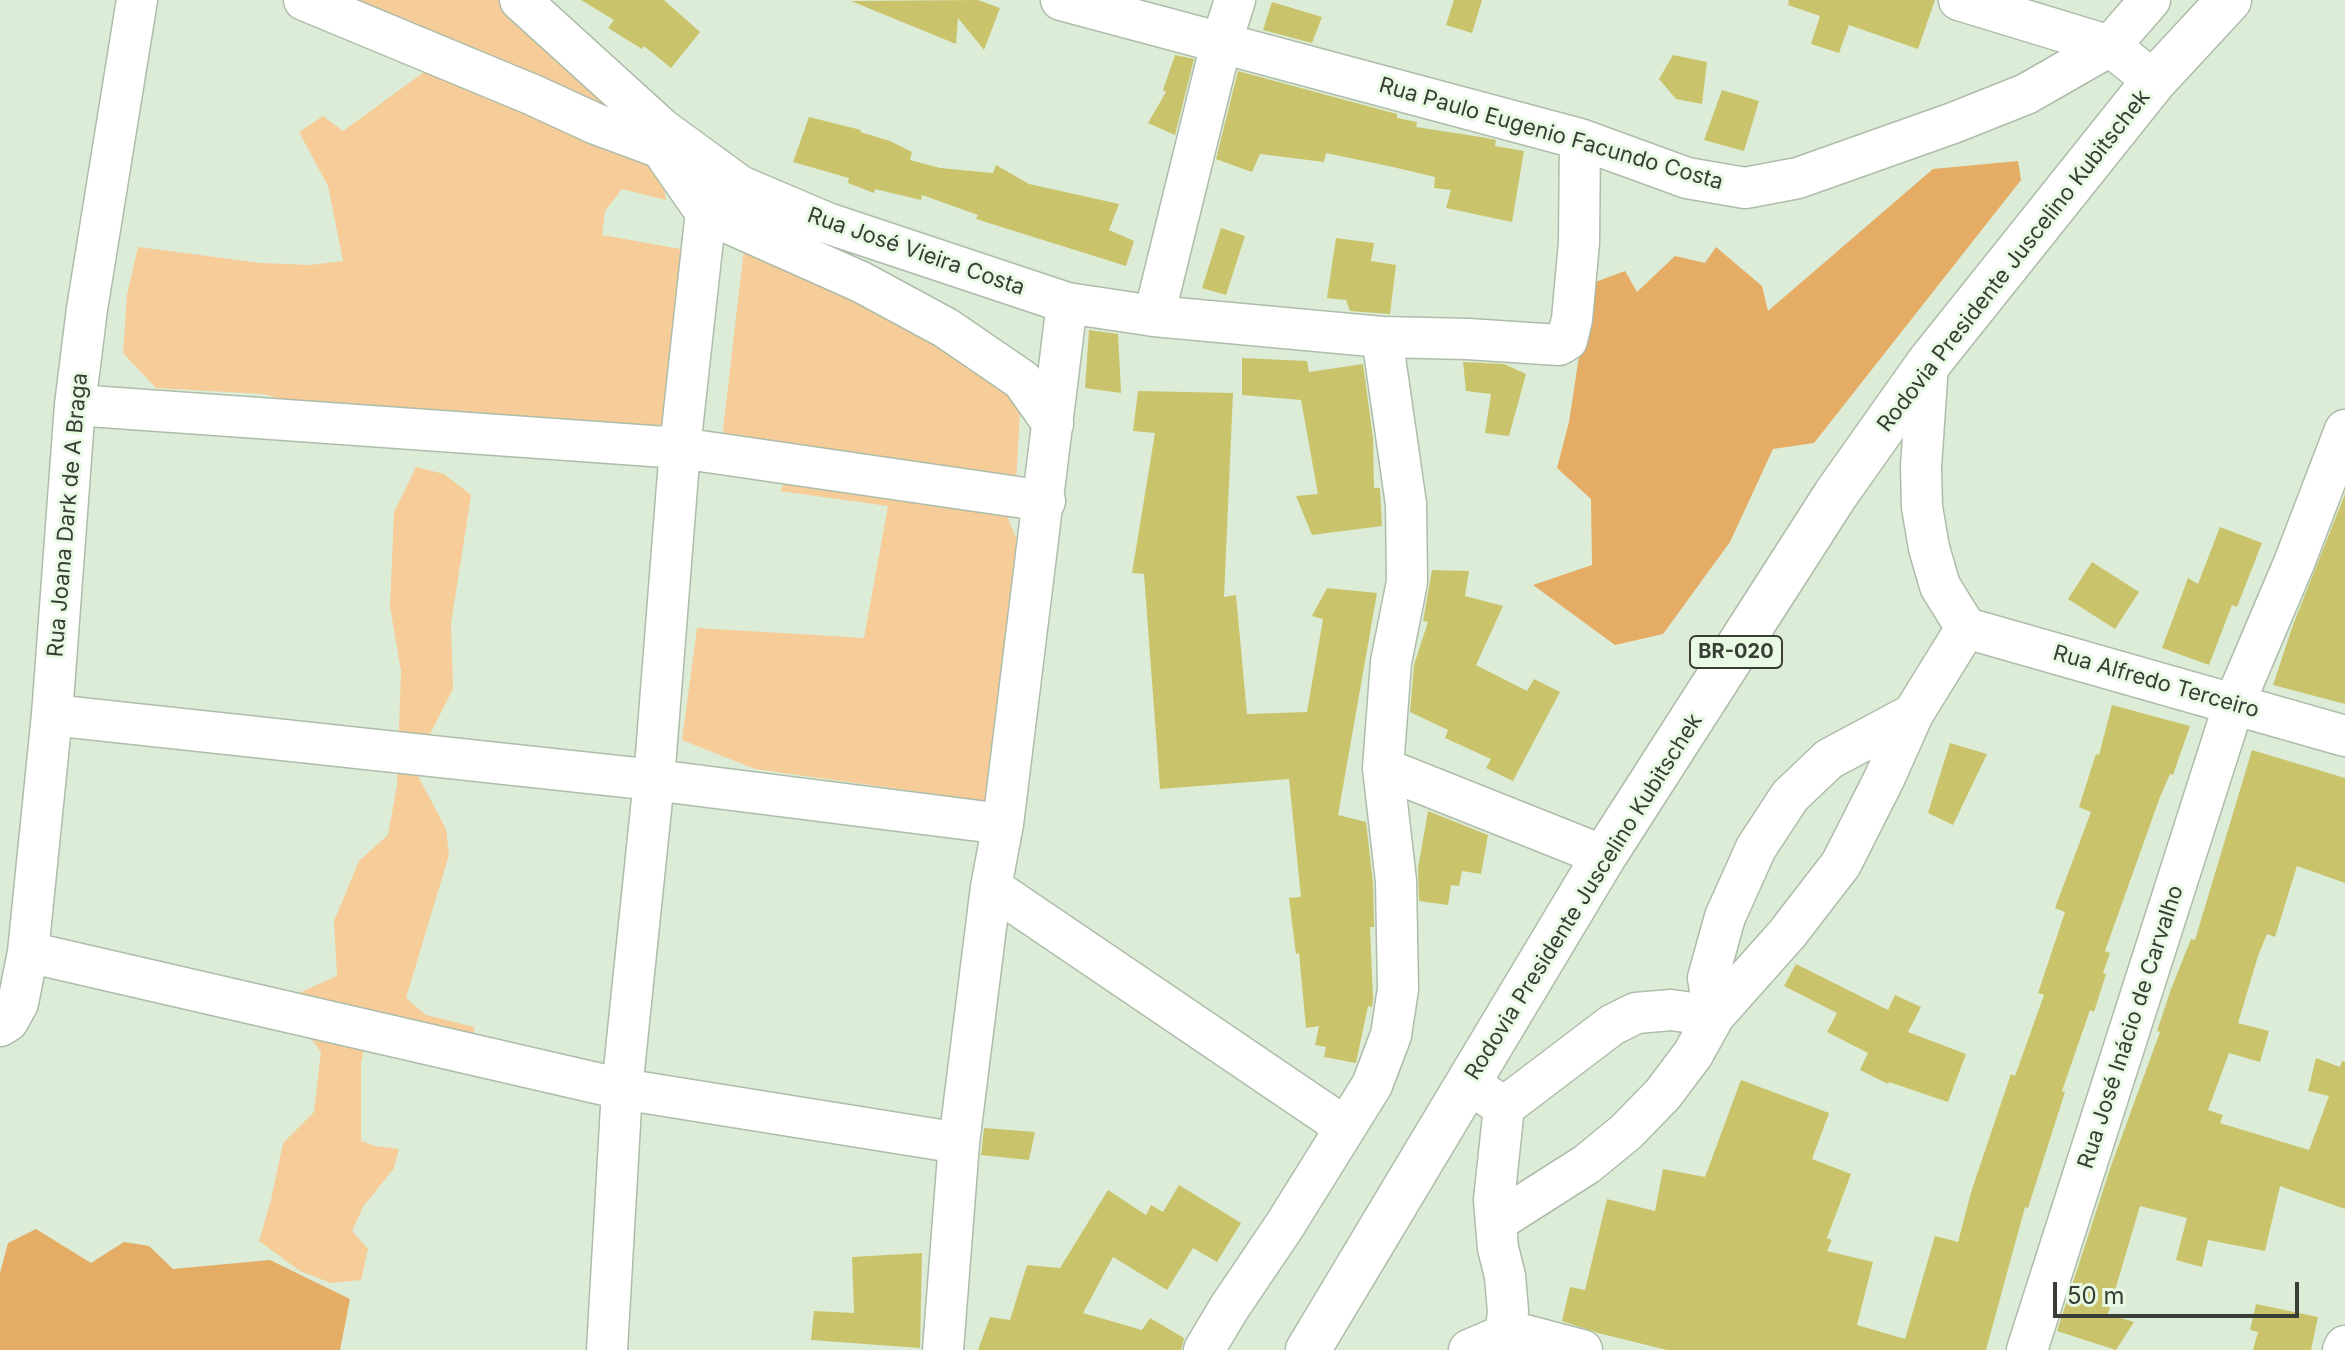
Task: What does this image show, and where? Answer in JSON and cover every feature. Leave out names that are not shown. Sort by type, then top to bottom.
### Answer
[{"type":"highway","name":"Rodovia Presidente Juscelino Kubitschek","points":[[1308,1350],[1486,1095],[1604,856],[1836,494],[1928,364],[2154,81],[2229,0]]},
{"type":"street","name":"Rua Joana Dark de A Braga","points":[[0,1026],[8,1021],[18,1003],[28,952],[52,715],[75,405],[87,309],[137,0]]},
{"type":"street","points":[[304,0],[596,124],[661,148],[706,213],[861,282],[946,328],[1022,380],[1053,424]]},
{"type":"street","name":"Rua José Vieira Costa","points":[[520,0],[662,129],[740,186],[827,223],[1067,303],[1154,316],[1382,337],[1559,345],[1567,340],[1572,319],[1579,243],[1580,139]]},
{"type":"street","name":"Rua Paulo Eugenio Facundo Costa","points":[[1061,0],[1580,139],[1687,178],[1745,188],[1798,178],[2026,94],[2110,46],[2150,0]]},
{"type":"street","points":[[1154,316],[1221,44],[1235,0]]},
{"type":"street","points":[[1959,0],[2110,46],[2154,81]]},
{"type":"street","points":[[607,1350],[622,1089],[654,780],[680,448],[711,166]]},
{"type":"street","points":[[943,1350],[959,1143],[1045,501],[1067,303]]},
{"type":"street","points":[[1204,1350],[1345,1127],[1376,1072],[1391,1035],[1398,989],[1396,881],[1383,768],[1391,662],[1407,582],[1406,504],[1382,337]]},
{"type":"street","points":[[1496,1222],[1587,1164],[1626,1132],[1670,1084],[1693,1054],[1714,1016],[1777,946],[1841,864],[1913,714],[1966,628],[1940,586],[1922,507],[1921,467],[1928,364]]},
{"type":"street","points":[[75,405],[680,448],[1045,501]]},
{"type":"street","name":"Rua José Inácio de Carvalho","points":[[2027,1350],[2234,704],[2294,563],[2345,430]]},
{"type":"street","name":"Rua Alfredo Terceiro","points":[[1966,628],[2345,736]]},
{"type":"street","points":[[1714,1016],[1708,978],[1725,917],[1756,848],[1790,796],[1829,759],[1913,714]]},
{"type":"street","points":[[52,715],[654,780],[1003,824]]},
{"type":"street","points":[[1383,768],[1604,856]]},
{"type":"street","points":[[991,887],[1345,1127]]},
{"type":"street","points":[[28,952],[622,1089],[959,1143]]},
{"type":"street","points":[[1469,1350],[1497,1338],[1506,1330],[1507,1300],[1496,1222],[1486,1095],[1636,1013],[1671,1010],[1714,1016]]},
{"type":"street","points":[[1506,1330],[1582,1350]]},
{"type":"shaded area","points":[[347,0],[504,0],[593,79],[613,117]]},
{"type":"shaded area","points":[[427,70],[625,143],[661,172],[666,200],[622,189],[605,211],[602,235],[697,252],[674,438],[295,403],[263,394],[156,388],[123,353],[127,295],[138,247],[261,263],[310,265],[343,261],[328,186],[299,132],[323,116],[343,131]]},
{"type":"shaded area","points":[[2018,161],[2021,180],[1814,443],[1773,449],[1730,542],[1663,634],[1615,645],[1533,585],[1592,565],[1591,499],[1557,468],[1569,422],[1590,284],[1625,271],[1637,292],[1675,256],[1705,263],[1716,247],[1762,286],[1768,311],[1933,169]]},
{"type":"shaded area","points":[[744,249],[907,311],[1021,396],[1016,482],[734,450],[723,430]]},
{"type":"shaded area","points":[[416,467],[444,474],[471,495],[451,624],[453,689],[428,738],[418,776],[446,829],[449,855],[406,998],[426,1015],[474,1027],[475,1047],[364,1049],[361,1064],[361,1141],[399,1149],[394,1168],[363,1207],[352,1231],[368,1249],[361,1280],[331,1283],[300,1271],[259,1241],[283,1143],[314,1112],[321,1052],[283,1000],[337,976],[334,921],[359,861],[388,835],[397,785],[401,671],[390,607],[394,512]]},
{"type":"shaded area","points":[[788,478],[1001,501],[1032,578],[992,802],[755,769],[682,740],[697,628],[864,638],[888,506],[780,491]]},
{"type":"shaded area","points":[[36,1229],[91,1263],[124,1242],[149,1246],[173,1269],[270,1260],[350,1299],[340,1350],[0,1350],[0,1273],[8,1243]]},
{"type":"building","points":[[581,0],[664,0],[700,32],[671,68],[644,46],[642,49],[608,28],[614,20]]},
{"type":"building","points":[[978,0],[1000,8],[984,50],[958,18],[956,44],[851,1]]},
{"type":"building","points":[[1454,0],[1482,0],[1472,33],[1446,25]]},
{"type":"building","points":[[1789,0],[1935,0],[1918,49],[1849,25],[1839,53],[1811,44],[1820,16],[1788,5]]},
{"type":"building","points":[[1272,2],[1322,17],[1312,43],[1263,30]]},
{"type":"building","points":[[1175,55],[1194,59],[1175,135],[1148,123],[1166,92],[1163,90]]},
{"type":"building","points":[[1673,55],[1707,62],[1702,104],[1676,99],[1659,79]]},
{"type":"building","points":[[1238,71],[1397,114],[1397,118],[1417,122],[1416,127],[1496,140],[1495,146],[1524,151],[1512,222],[1446,208],[1451,190],[1434,188],[1435,177],[1393,167],[1326,153],[1324,162],[1260,154],[1252,172],[1216,159]]},
{"type":"building","points":[[1722,90],[1759,101],[1744,151],[1704,140]]},
{"type":"building","points":[[809,117],[890,141],[912,152],[910,160],[940,168],[993,173],[996,165],[1029,184],[1119,204],[1109,230],[1134,241],[1126,266],[976,219],[978,215],[922,195],[921,200],[875,189],[874,193],[848,183],[849,178],[793,162]]},
{"type":"building","points":[[1221,228],[1245,236],[1226,295],[1202,288]]},
{"type":"building","points":[[1336,238],[1374,243],[1371,261],[1396,265],[1390,314],[1350,311],[1346,300],[1327,298]]},
{"type":"building","points":[[1089,330],[1118,334],[1121,393],[1085,388]]},
{"type":"building","points":[[1242,358],[1307,361],[1309,372],[1363,364],[1373,438],[1374,488],[1380,488],[1382,526],[1312,535],[1296,496],[1318,494],[1301,400],[1242,395]]},
{"type":"building","points":[[1463,362],[1504,364],[1526,374],[1509,436],[1485,433],[1491,394],[1466,391]]},
{"type":"building","points":[[1138,391],[1233,393],[1224,597],[1236,595],[1247,714],[1307,712],[1323,619],[1312,616],[1327,588],[1377,593],[1338,815],[1366,822],[1373,883],[1374,927],[1370,927],[1373,999],[1372,1007],[1368,1006],[1356,1063],[1324,1057],[1326,1047],[1315,1045],[1319,1026],[1306,1028],[1299,953],[1296,954],[1289,898],[1301,897],[1289,779],[1160,789],[1144,574],[1132,573],[1155,433],[1133,431]]},
{"type":"building","points":[[2345,494],[2345,704],[2273,685],[2293,625]]},
{"type":"building","points":[[2220,527],[2262,543],[2237,607],[2232,605],[2209,665],[2162,648],[2188,578],[2198,584]]},
{"type":"building","points":[[2092,562],[2139,592],[2115,629],[2068,599]]},
{"type":"building","points":[[1432,570],[1469,571],[1465,596],[1503,606],[1476,665],[1527,691],[1534,679],[1560,692],[1513,781],[1486,768],[1491,759],[1445,738],[1448,730],[1410,712],[1414,665],[1428,622],[1423,621]]},
{"type":"building","points":[[2112,705],[2190,726],[2173,775],[2170,774],[2160,797],[2105,951],[2110,953],[2103,973],[2106,974],[2062,1091],[2065,1092],[2028,1208],[2025,1207],[1986,1350],[1667,1350],[1562,1321],[1570,1287],[1585,1290],[1607,1199],[1655,1211],[1663,1169],[1705,1177],[1741,1080],[1829,1113],[1812,1159],[1851,1174],[1827,1238],[1832,1240],[1827,1251],[1873,1262],[1857,1325],[1905,1339],[1935,1236],[1958,1242],[1972,1189],[2011,1074],[2015,1076],[2044,995],[2038,993],[2065,912],[2055,908],[2091,812],[2079,807],[2096,754],[2099,755]]},
{"type":"building","points":[[1950,743],[1987,754],[1953,825],[1928,813]]},
{"type":"building","points":[[2252,750],[2345,778],[2345,883],[2297,866],[2275,937],[2267,934],[2258,956],[2238,1023],[2269,1031],[2260,1062],[2229,1053],[2208,1110],[2223,1115],[2220,1123],[2309,1150],[2329,1096],[2308,1091],[2316,1058],[2340,1067],[2342,1061],[2345,1062],[2345,1209],[2280,1186],[2265,1251],[2208,1240],[2202,1267],[2176,1260],[2187,1218],[2140,1206],[2108,1314],[2134,1322],[2116,1350],[2057,1331],[2111,1166],[2160,1032],[2157,1031],[2171,989],[2191,939],[2195,940]]},
{"type":"building","points":[[1428,811],[1488,835],[1481,874],[1462,871],[1459,886],[1451,885],[1448,905],[1419,901],[1418,868]]},
{"type":"building","points":[[1796,964],[1888,1010],[1895,995],[1921,1007],[1908,1032],[1966,1054],[1948,1102],[1888,1084],[1860,1070],[1868,1053],[1827,1032],[1837,1013],[1784,986]]},
{"type":"building","points":[[984,1128],[1035,1132],[1029,1160],[981,1155]]},
{"type":"building","points":[[1179,1185],[1241,1223],[1217,1262],[1193,1248],[1167,1290],[1113,1257],[1083,1313],[1142,1330],[1150,1318],[1184,1338],[1181,1350],[978,1350],[990,1317],[1010,1320],[1027,1265],[1060,1268],[1108,1190],[1146,1215],[1151,1205],[1163,1212]]},
{"type":"building","points":[[922,1253],[920,1348],[811,1340],[814,1311],[854,1313],[852,1257]]},
{"type":"building","points":[[2256,1304],[2318,1317],[2311,1350],[2253,1350],[2258,1332],[2250,1330]]}]
